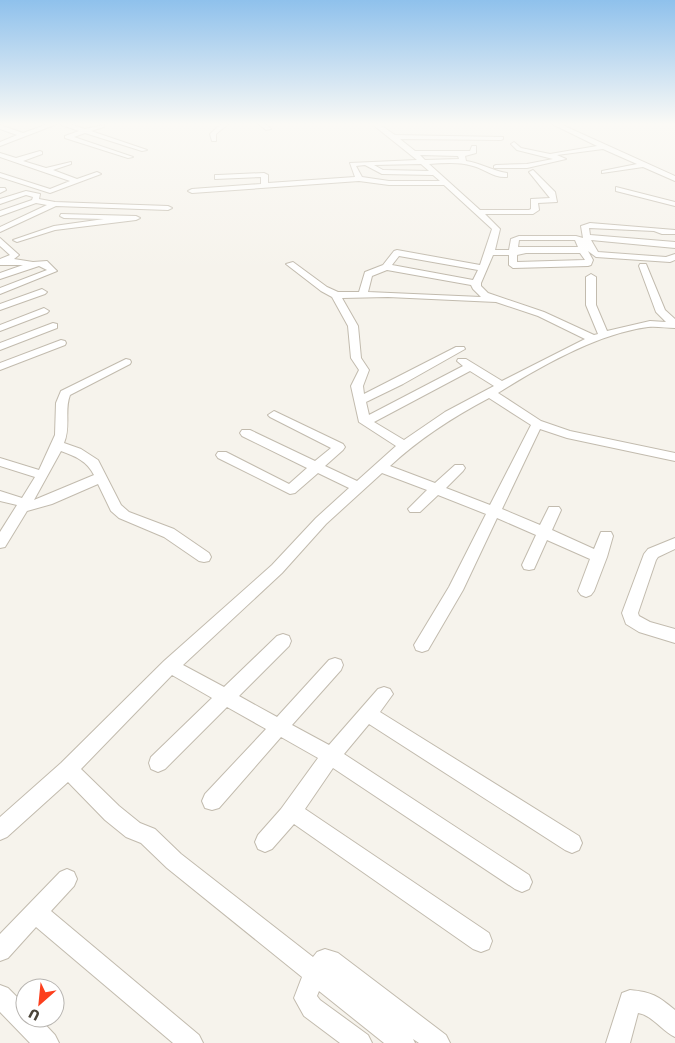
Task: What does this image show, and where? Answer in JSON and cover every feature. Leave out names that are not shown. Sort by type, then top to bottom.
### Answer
[{"type":"street","points":[[15,181],[38,173]]},
{"type":"street","points":[[53,173],[77,181]]},
{"type":"street","points":[[32,186],[75,173]]},
{"type":"street","points":[[356,173],[359,179]]},
{"type":"street","points":[[419,173],[435,173],[496,229],[490,252],[476,283]]},
{"type":"street","points":[[493,173],[507,175]]},
{"type":"street","points":[[477,212],[530,212],[535,210],[534,201],[554,200],[552,194],[535,173]]},
{"type":"street","points":[[661,173],[675,179]]},
{"type":"street","points":[[1,175],[50,191],[97,174]]},
{"type":"street","points":[[218,177],[264,175],[265,186]]},
{"type":"street","points":[[192,191],[265,186],[344,185],[359,179],[389,182],[447,183]]},
{"type":"street","points":[[620,189],[675,204]]},
{"type":"street","points":[[0,202],[26,192],[36,196],[34,201]]},
{"type":"street","points":[[192,200],[210,198]]},
{"type":"street","points":[[0,214],[34,201],[55,204],[168,208]]},
{"type":"street","points":[[0,230],[55,204]]},
{"type":"street","points":[[2,262],[15,256],[3,243],[54,228],[136,218],[64,216],[38,213]]},
{"type":"street","points":[[16,240],[64,220],[66,217],[64,216]]},
{"type":"street","points":[[662,232],[670,244],[674,257],[673,260],[601,255],[592,252],[585,226],[655,229],[662,232],[675,232]]},
{"type":"street","points":[[574,238],[579,239],[583,250],[589,260],[588,263],[518,266],[512,264],[516,239],[574,238]]},
{"type":"street","points":[[587,239],[670,244]]},
{"type":"street","points":[[490,252],[583,250]]},
{"type":"street","points":[[362,294],[368,274],[386,267],[399,252],[483,268]]},
{"type":"street","points":[[0,291],[53,271],[44,263],[2,262]]},
{"type":"street","points":[[0,276],[34,264]]},
{"type":"street","points":[[290,264],[324,289],[336,295],[434,296],[498,301]]},
{"type":"street","points":[[643,266],[658,306],[675,324]]},
{"type":"street","points":[[386,267],[476,283]]},
{"type":"street","points":[[591,277],[591,305],[598,337]]},
{"type":"street","points":[[476,283],[480,291],[498,301],[541,314],[598,337]]},
{"type":"street","points":[[0,307],[42,292]]},
{"type":"street","points":[[336,295],[353,326],[356,358],[364,370],[356,386],[365,422],[404,446]]},
{"type":"street","points":[[0,328],[44,311]]},
{"type":"street","points":[[0,830],[68,769],[170,666],[277,569],[321,521],[404,446],[449,414],[517,376],[598,337],[650,324],[675,324]]},
{"type":"street","points":[[0,347],[53,326]]},
{"type":"street","points":[[0,367],[61,342]]},
{"type":"street","points":[[361,400],[456,352],[469,367],[537,424],[567,434],[675,457]]},
{"type":"street","points":[[0,543],[24,506],[57,445],[62,432],[61,400],[65,393],[126,362]]},
{"type":"street","points":[[365,422],[469,367]]},
{"type":"street","points":[[422,370],[442,381]]},
{"type":"street","points":[[222,455],[290,490],[339,447],[274,415]]},
{"type":"street","points":[[422,645],[454,590],[537,424]]},
{"type":"street","points":[[246,433],[358,487]]},
{"type":"street","points":[[57,445],[77,452],[94,463],[112,501],[124,515],[169,533],[204,557]]},
{"type":"street","points":[[0,462],[41,475]]},
{"type":"street","points":[[380,467],[599,559]]},
{"type":"street","points":[[415,509],[434,489],[459,468]]},
{"type":"street","points":[[0,496],[24,506],[47,501],[101,476]]},
{"type":"street","points":[[529,565],[554,510]]},
{"type":"street","points":[[586,591],[606,536]]},
{"type":"street","points":[[675,543],[654,553],[649,558],[630,612],[632,620],[645,627],[675,636]]},
{"type":"street","points":[[158,763],[283,641]]},
{"type":"street","points":[[212,801],[336,665]]},
{"type":"street","points":[[170,666],[330,756],[522,882]]},
{"type":"street","points":[[266,842],[291,811],[330,756],[384,694]]},
{"type":"street","points":[[368,714],[572,843]]},
{"type":"street","points":[[68,769],[112,814],[133,830],[148,836],[174,861],[403,1043]]},
{"type":"street","points":[[291,811],[481,941]]},
{"type":"street","points":[[0,950],[67,879]]},
{"type":"street","points":[[35,912],[191,1043]]},
{"type":"street","points":[[360,1043],[312,1008],[305,998],[315,973],[325,960],[330,961],[438,1043]]},
{"type":"street","points":[[0,996],[47,1043]]},
{"type":"street","points":[[618,1043],[630,1001],[648,1003],[675,1025]]}]
